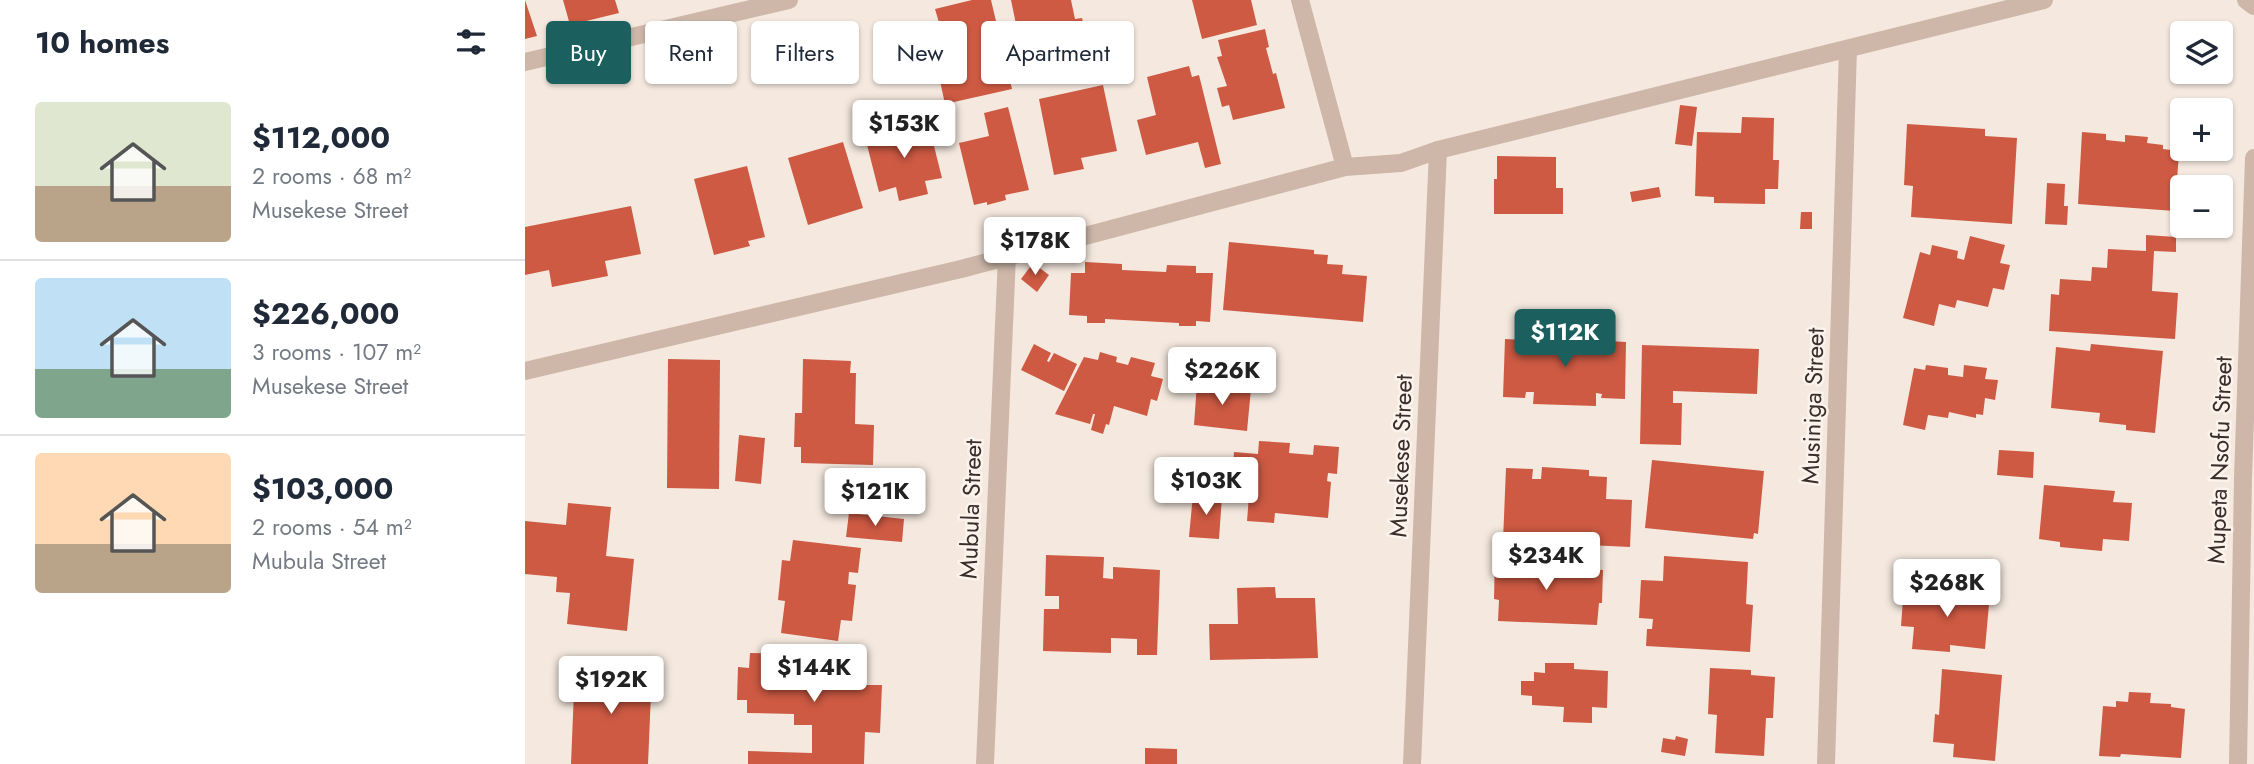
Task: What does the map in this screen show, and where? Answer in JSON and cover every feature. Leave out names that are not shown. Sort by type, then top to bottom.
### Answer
[{"type":"street","points":[[525,62],[789,0]]},
{"type":"street","points":[[1300,0],[1345,167]]},
{"type":"street","points":[[525,371],[961,269],[1345,167],[1401,163],[1438,150],[2044,0]]},
{"type":"street","points":[[2246,0],[2254,6]]},
{"type":"street","name":"Musiniga Street","points":[[1826,764],[1848,49]]},
{"type":"street","name":"Musekese Street","points":[[1412,764],[1438,150]]},
{"type":"street","name":"Mupeta Nsofu Street","points":[[2238,764],[2248,478],[2254,158]]},
{"type":"street","name":"Mubula Street","points":[[985,764],[1007,256]]},
{"type":"building","points":[[525,0],[537,36],[525,39]]},
{"type":"building","points":[[563,0],[615,0],[619,13],[586,21],[569,21]]},
{"type":"building","points":[[972,0],[991,0],[996,21],[981,21],[981,84],[1011,84],[1012,89],[945,104],[941,84],[967,84],[967,21],[939,21],[935,9]]},
{"type":"building","points":[[1011,0],[1071,0],[1075,19],[1082,18],[1083,21],[1015,21]]},
{"type":"building","points":[[1192,0],[1251,0],[1257,25],[1202,39]]},
{"type":"building","points":[[1265,29],[1269,47],[1266,48],[1285,108],[1233,120],[1229,105],[1222,107],[1217,88],[1227,86],[1217,57],[1222,56],[1218,40]]},
{"type":"building","points":[[1189,66],[1192,77],[1199,75],[1221,164],[1205,168],[1198,142],[1146,155],[1137,120],[1156,115],[1147,77]]},
{"type":"building","points":[[1103,85],[1117,151],[1081,158],[1084,169],[1054,175],[1039,99]]},
{"type":"building","points":[[1680,105],[1697,107],[1692,146],[1675,144]]},
{"type":"building","points":[[1008,107],[1029,190],[1005,195],[1006,200],[974,205],[959,143],[989,136],[984,113]]},
{"type":"building","points":[[1742,117],[1774,118],[1773,160],[1779,160],[1778,189],[1765,189],[1765,204],[1714,203],[1714,197],[1695,196],[1697,132],[1741,133]]},
{"type":"building","points":[[928,122],[942,178],[925,181],[928,194],[899,201],[896,187],[879,192],[865,137]]},
{"type":"building","points":[[1907,124],[1985,129],[1985,136],[2017,138],[2012,224],[1911,217],[1913,186],[1904,185]]},
{"type":"building","points":[[2082,132],[2106,134],[2106,140],[2125,142],[2125,135],[2148,137],[2147,143],[2163,145],[2163,149],[2170,150],[2170,161],[2178,161],[2177,175],[2170,175],[2170,211],[2078,204]]},
{"type":"building","points":[[843,142],[863,208],[808,225],[788,158]]},
{"type":"building","points":[[1497,156],[1556,157],[1556,188],[1563,188],[1563,214],[1494,214]]},
{"type":"building","points":[[747,166],[765,237],[748,241],[750,246],[714,255],[694,179]]},
{"type":"building","points":[[2047,183],[2065,184],[2067,225],[2045,224]]},
{"type":"building","points":[[1659,187],[1661,197],[1632,202],[1630,192]]},
{"type":"building","points":[[631,206],[641,254],[605,261],[608,276],[552,287],[549,270],[525,275],[525,227]]},
{"type":"building","points":[[1801,212],[1812,212],[1812,229],[1800,229]]},
{"type":"building","points":[[2146,235],[2176,238],[2176,252],[2154,251],[2152,291],[2178,293],[2175,339],[2049,331],[2051,294],[2059,295],[2060,279],[2091,281],[2092,267],[2107,268],[2108,249],[2146,251]]},
{"type":"building","points":[[1970,236],[2005,245],[2000,263],[2010,265],[2004,290],[1993,288],[1988,307],[1957,300],[1955,308],[1939,304],[1934,326],[1903,318],[1920,252],[1930,255],[1932,245],[1958,251],[1957,258],[1964,260]]},
{"type":"building","points":[[1229,242],[1314,250],[1314,254],[1328,255],[1327,264],[1343,265],[1342,274],[1367,276],[1363,322],[1223,310]]},
{"type":"building","points":[[1085,262],[1122,264],[1122,270],[1166,272],[1167,265],[1196,266],[1196,273],[1213,273],[1210,322],[1196,321],[1196,326],[1105,319],[1105,323],[1087,323],[1087,316],[1069,315],[1071,273],[1085,273]]},
{"type":"building","points":[[1033,263],[1049,275],[1037,292],[1021,279]]},
{"type":"building","points":[[1526,332],[1554,333],[1554,341],[1578,341],[1578,334],[1608,335],[1608,341],[1626,342],[1625,399],[1601,398],[1602,394],[1596,393],[1596,406],[1533,404],[1534,392],[1526,392],[1525,398],[1503,397],[1505,339],[1525,340]]},
{"type":"building","points":[[1034,344],[1051,353],[1047,361],[1049,362],[1054,353],[1077,364],[1064,391],[1021,370]]},
{"type":"building","points":[[2091,344],[2163,351],[2155,433],[2126,430],[2126,425],[2099,422],[2100,413],[2051,408],[2056,347],[2090,351]]},
{"type":"building","points":[[1642,345],[1759,349],[1757,394],[1673,391],[1673,403],[1682,403],[1681,445],[1640,444]]},
{"type":"building","points":[[1100,352],[1117,357],[1116,362],[1128,365],[1131,357],[1155,363],[1151,376],[1163,379],[1157,401],[1151,399],[1147,416],[1114,406],[1109,425],[1106,424],[1103,434],[1091,430],[1095,414],[1090,424],[1055,414],[1084,357],[1098,360]]},
{"type":"building","points":[[668,359],[720,360],[719,489],[667,488]]},
{"type":"building","points":[[803,359],[851,361],[850,373],[856,373],[855,424],[874,425],[873,465],[801,463],[801,447],[794,447],[795,413],[802,413]]},
{"type":"building","points":[[1926,365],[1948,368],[1948,375],[1963,377],[1964,365],[1987,368],[1985,379],[1998,380],[1995,400],[1985,398],[1983,415],[1976,414],[1976,418],[1949,412],[1948,418],[1928,415],[1925,430],[1903,425],[1914,368],[1925,370]]},
{"type":"building","points":[[1197,383],[1251,389],[1247,431],[1194,425]]},
{"type":"building","points":[[739,435],[765,438],[761,484],[735,481]]},
{"type":"building","points":[[1259,441],[1290,443],[1289,453],[1313,455],[1314,445],[1339,447],[1337,474],[1328,473],[1327,481],[1331,482],[1328,518],[1275,513],[1274,523],[1247,521],[1249,496],[1231,495],[1234,452],[1258,454]]},
{"type":"building","points":[[1999,450],[2034,452],[2033,478],[1997,475]]},
{"type":"building","points":[[1189,457],[1199,459],[1195,474],[1186,471]]},
{"type":"building","points":[[1201,460],[1229,463],[1228,471],[1201,468]]},
{"type":"building","points":[[1652,460],[1764,471],[1758,534],[1754,533],[1753,539],[1645,528]]},
{"type":"building","points":[[1542,467],[1589,470],[1589,476],[1607,477],[1606,499],[1632,500],[1630,547],[1503,541],[1506,468],[1533,469],[1532,479],[1541,479]]},
{"type":"building","points":[[2044,485],[2115,491],[2113,502],[2132,503],[2129,541],[2103,539],[2102,551],[2060,547],[2060,542],[2039,539]]},
{"type":"building","points":[[1193,494],[1222,497],[1219,539],[1189,537]]},
{"type":"building","points":[[568,503],[611,507],[606,556],[634,559],[627,631],[567,624],[570,593],[556,592],[557,577],[525,574],[525,521],[566,525]]},
{"type":"building","points":[[849,513],[904,519],[902,542],[846,537]]},
{"type":"building","points":[[793,540],[861,548],[858,573],[849,572],[848,584],[856,585],[852,621],[841,620],[838,641],[781,633],[785,601],[778,600],[782,560],[790,561]]},
{"type":"building","points":[[1046,555],[1104,557],[1103,578],[1113,579],[1113,567],[1160,570],[1157,655],[1137,655],[1137,639],[1111,638],[1111,653],[1043,651],[1044,609],[1059,609],[1059,596],[1045,596]]},
{"type":"building","points":[[1495,555],[1529,556],[1529,564],[1603,570],[1602,603],[1599,603],[1597,625],[1498,621],[1499,600],[1494,599]]},
{"type":"building","points":[[1664,556],[1748,562],[1746,604],[1753,605],[1750,652],[1646,646],[1647,629],[1652,629],[1653,619],[1639,618],[1641,580],[1663,581]]},
{"type":"building","points":[[1916,586],[1990,593],[1985,649],[1950,645],[1950,652],[1912,649],[1914,627],[1901,626],[1903,599],[1915,601]]},
{"type":"building","points":[[1275,587],[1276,598],[1315,598],[1318,658],[1210,660],[1209,624],[1238,624],[1237,588]]},
{"type":"building","points":[[750,653],[866,656],[866,685],[882,685],[880,733],[865,732],[864,764],[748,764],[748,751],[812,753],[812,725],[794,725],[794,714],[747,713],[747,700],[737,700],[738,667],[749,668]]},
{"type":"building","points":[[1545,663],[1574,663],[1574,669],[1608,671],[1607,708],[1592,707],[1592,723],[1563,722],[1564,707],[1532,705],[1532,696],[1521,695],[1521,681],[1534,681],[1534,672],[1545,673]]},
{"type":"building","points":[[575,666],[652,670],[648,764],[571,764]]},
{"type":"building","points":[[1710,668],[1751,670],[1751,675],[1775,677],[1773,718],[1766,718],[1764,756],[1715,753],[1717,715],[1708,714]]},
{"type":"building","points":[[1942,669],[2002,675],[1995,761],[1953,757],[1954,744],[1933,742],[1935,714],[1939,715]]},
{"type":"building","points":[[2129,692],[2151,693],[2150,703],[2171,704],[2171,707],[2185,709],[2181,758],[2121,754],[2120,757],[2099,756],[2103,706],[2116,707],[2116,701],[2128,702]]},
{"type":"building","points":[[1676,736],[1688,739],[1685,756],[1661,752],[1663,738],[1675,740]]},
{"type":"building","points":[[1145,748],[1177,749],[1177,764],[1145,764]]}]
